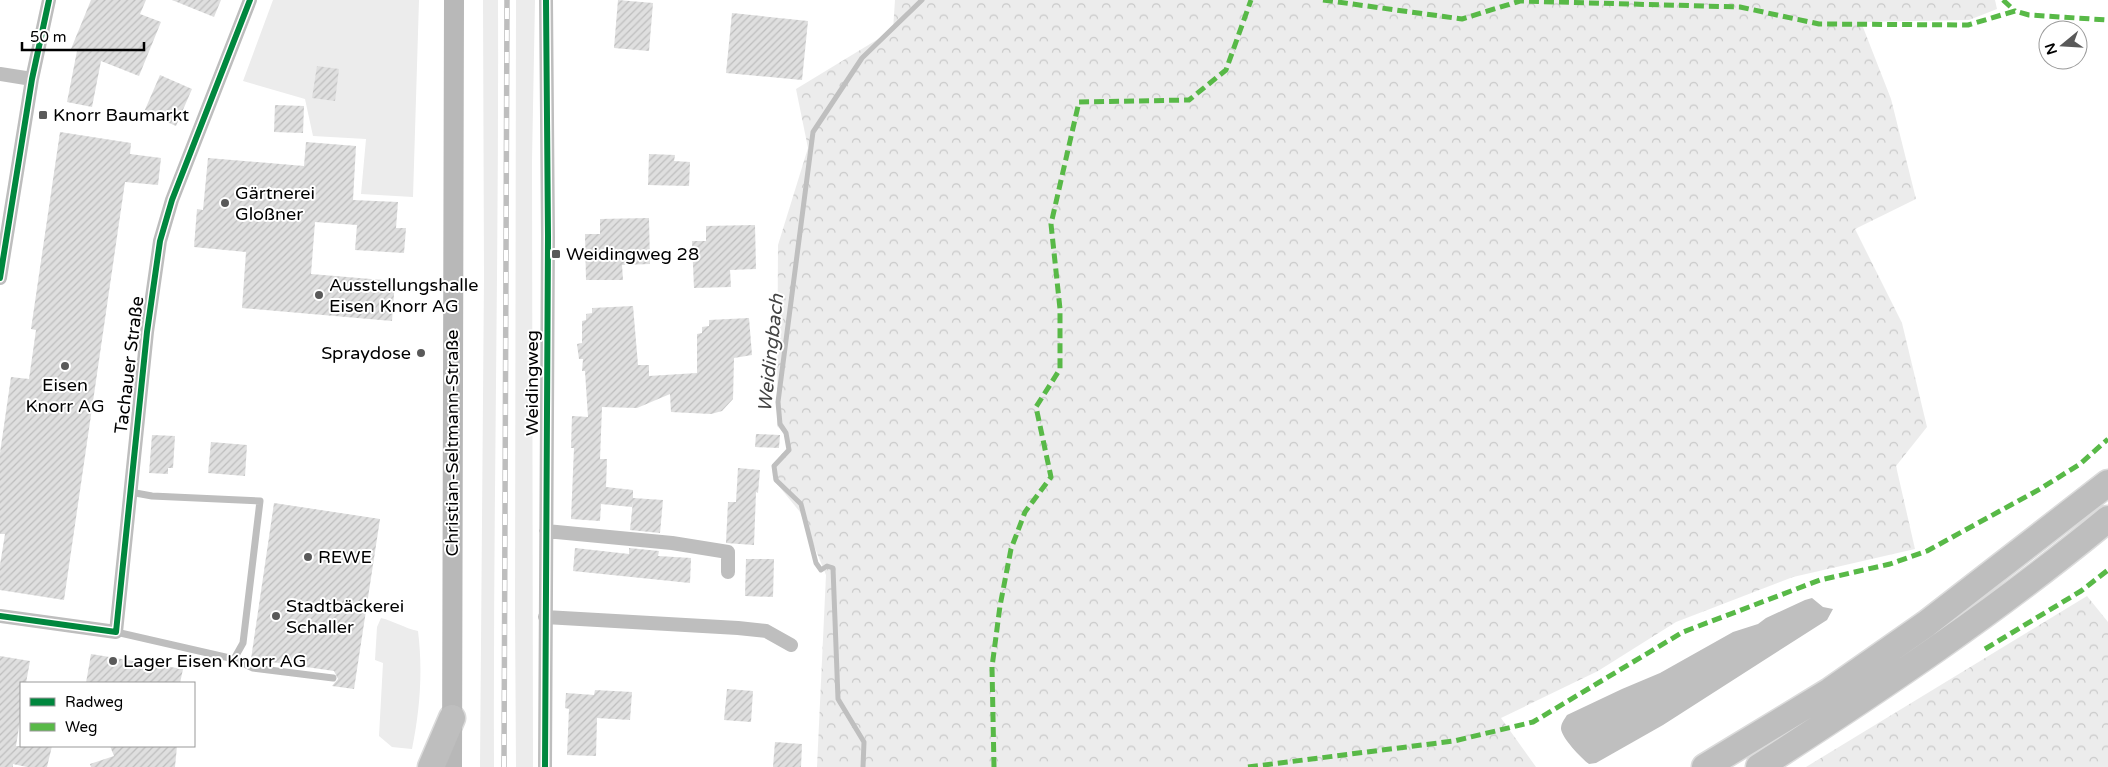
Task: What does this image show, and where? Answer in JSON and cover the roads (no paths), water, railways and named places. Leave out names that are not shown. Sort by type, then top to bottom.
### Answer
[{"type":"highway","points":[[1705,767],[1846,680],[1926,624],[2108,484]]},
{"type":"highway","points":[[1759,767],[1877,691],[2061,558],[2108,519]]},
{"type":"highway","points":[[431,767],[452,718]]},
{"type":"main road","name":"Christian-Seltmann-Straße","points":[[452,767],[454,0]]},
{"type":"street","points":[[0,278],[32,79],[49,0]]},
{"type":"street","name":"Tachauer Straße","points":[[116,632],[146,332],[160,241],[172,200],[250,0]]},
{"type":"street","name":"Weidingweg","points":[[545,767],[548,244],[546,0]]},
{"type":"street","points":[[0,74],[32,79]]},
{"type":"street","points":[[546,531],[672,543],[728,552],[728,572]]},
{"type":"street","points":[[0,616],[116,632]]},
{"type":"street","points":[[545,617],[766,631],[792,645]]},
{"type":"lane","points":[[130,492],[152,496],[260,501],[243,643],[234,659]]},
{"type":"lane","points":[[116,632],[234,659],[253,668],[333,678]]},
{"type":"waterway","name":"Weidingbach","points":[[863,767],[864,742],[838,699],[833,568],[827,566],[821,570],[816,563],[801,504],[776,480],[774,466],[789,450],[786,433],[780,424],[778,402],[813,132],[862,58],[922,0]]},
{"type":"railway","points":[[504,767],[507,0]]},
{"type":"place","name":"Knorr Baumarkt","points":[[43,115]]},
{"type":"place","name":"Gärtnerei Gloßner","points":[[225,203]]},
{"type":"place","name":"Weidingweg 28","points":[[556,254]]},
{"type":"place","name":"Ausstellungshalle Eisen Knorr AG","points":[[319,295]]},
{"type":"place","name":"Spraydose","points":[[421,353]]},
{"type":"place","name":"Eisen Knorr AG","points":[[65,366]]},
{"type":"place","name":"REWE","points":[[308,557]]},
{"type":"place","name":"Stadtbäckerei Schaller","points":[[276,616]]},
{"type":"place","name":"Lager Eisen Knorr AG","points":[[113,661]]}]
